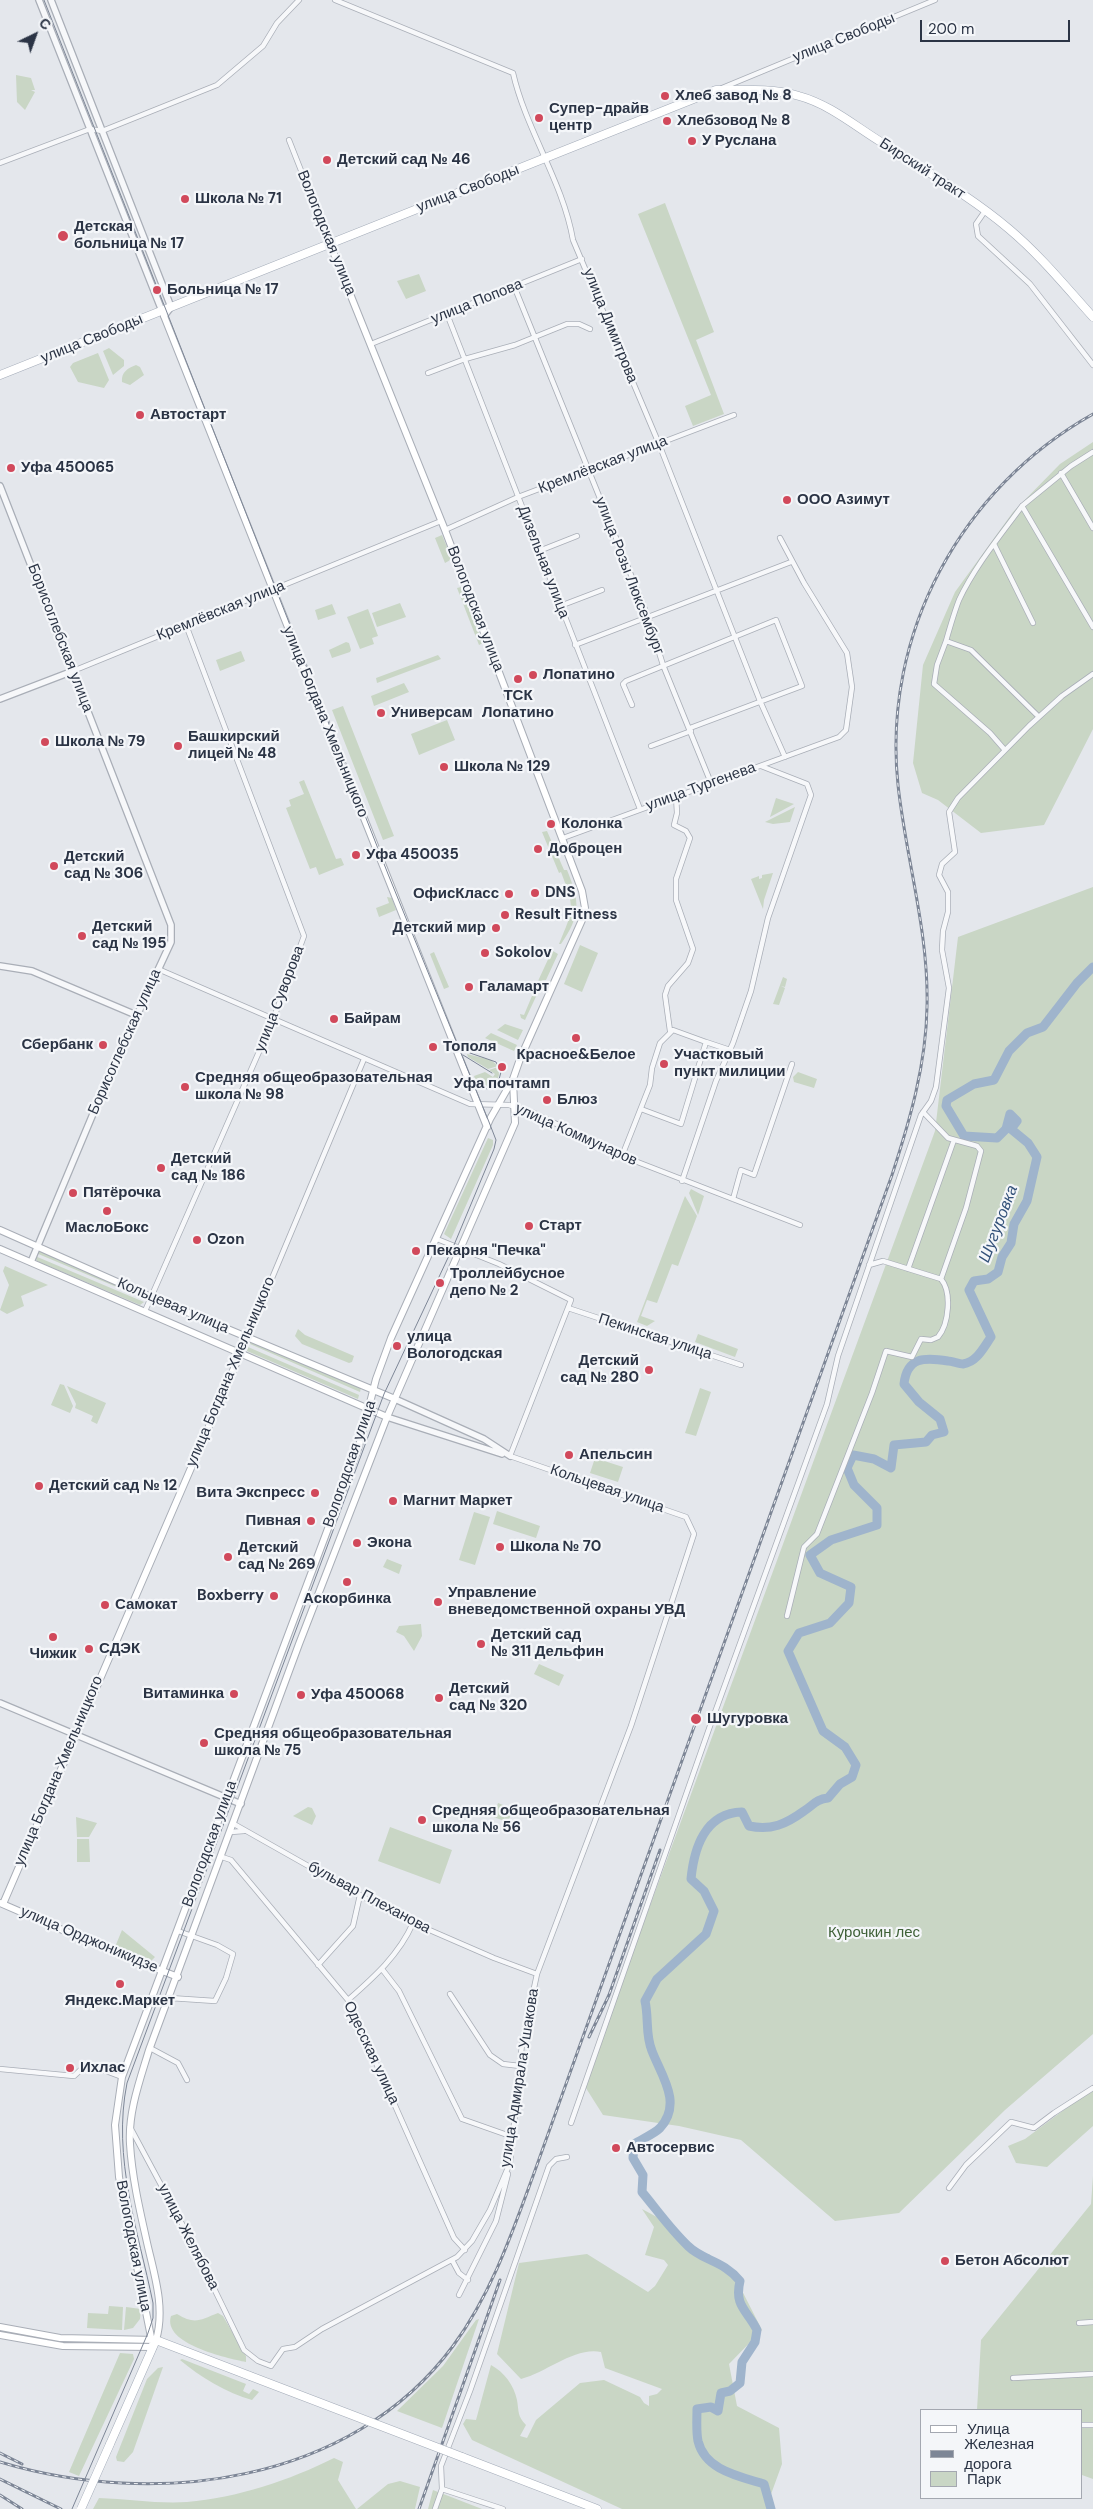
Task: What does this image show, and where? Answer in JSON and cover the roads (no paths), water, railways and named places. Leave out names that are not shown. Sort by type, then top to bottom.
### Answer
[{"type":"main road","name":"улица Свободы","points":[[0,375],[163,314],[171,307],[716,90]]},
{"type":"main road","name":"Бирский тракт","points":[[716,90],[781,92],[813,101],[941,180],[984,211],[1024,242],[1093,317]]},
{"type":"main road","name":"Вологодская улица","points":[[153,2342],[119,2177],[115,2125],[122,2077],[359,1446],[379,1368],[487,1127],[513,1079],[520,1059],[582,920],[584,908],[582,891],[563,838],[445,530],[330,244]]},
{"type":"main road","name":"улица Богдана Хмельницкого","points":[[163,314],[487,1127]]},
{"type":"main road","name":"Вологодская улица","points":[[81,2509],[153,2342],[160,2308],[132,2170],[130,2126],[138,2088],[150,2048],[178,1977],[265,1736],[394,1399],[509,1140],[515,1123],[513,1079]]},
{"type":"main road","name":"Кольцевая улица","points":[[0,1230],[152,1297],[394,1399]]},
{"type":"main road","name":"Кольцевая улица","points":[[0,1249],[387,1417]]},
{"type":"main road","name":"улица Богдана Хмельницкого","points":[[1,1903],[241,1352]]},
{"type":"main road","name":"улица Орджоникидзе","points":[[1,1903],[162,1972],[178,1977]]},
{"type":"main road","points":[[0,2327],[60,2338],[153,2342],[182,2350],[597,2509]]},
{"type":"main road","points":[[0,2334],[63,2346],[153,2342]]},
{"type":"street","points":[[39,0],[163,314]]},
{"type":"street","points":[[51,0],[171,307]]},
{"type":"street","points":[[0,163],[90,129],[102,130],[216,85],[263,46],[277,23],[299,0]]},
{"type":"street","name":"улица Димитрова","points":[[335,0],[513,73],[544,160],[570,222],[573,240],[659,444],[760,701],[785,757]]},
{"type":"street","name":"улица Свободы","points":[[716,90],[936,0]]},
{"type":"street","name":"Вологодская улица","points":[[289,140],[330,244]]},
{"type":"street","points":[[984,211],[976,224],[978,236],[1036,291],[1093,365]]},
{"type":"street","name":"улица Попова","points":[[371,344],[582,259]]},
{"type":"street","name":"улица Розы Люксембург","points":[[514,286],[587,471],[648,617],[663,665],[691,729],[711,782]]},
{"type":"street","name":"Дизельная улица","points":[[448,314],[640,809]]},
{"type":"street","points":[[428,373],[465,359],[515,345],[567,324],[579,324],[590,328]]},
{"type":"street","name":"Кремлёвская улица","points":[[445,530],[518,497],[734,415]]},
{"type":"street","points":[[1004,749],[990,733],[934,684],[937,665],[959,601],[994,544],[1022,506],[1061,473],[1093,452]]},
{"type":"street","points":[[1061,473],[1093,528]]},
{"type":"street","name":"Борисоглебская улица","points":[[0,486],[171,925],[171,942],[136,1015],[31,1262]]},
{"type":"street","points":[[1022,506],[1093,627]]},
{"type":"street","name":"Кремлёвская улица","points":[[0,699],[441,521]]},
{"type":"street","points":[[539,551],[577,536]]},
{"type":"street","points":[[575,645],[791,562],[780,538]]},
{"type":"street","points":[[994,544],[1033,622]]},
{"type":"street","name":"улица Тургенева","points":[[563,838],[711,782],[839,737],[846,730],[852,687],[847,653],[791,562]]},
{"type":"street","points":[[560,606],[602,590]]},
{"type":"street","points":[[632,705],[623,684],[663,665],[736,638],[776,620],[802,686],[760,701],[651,746]]},
{"type":"street","name":"улица Суворова","points":[[145,1311],[273,1020],[304,936],[186,625]]},
{"type":"street","points":[[946,641],[971,650],[1039,717]]},
{"type":"street","points":[[571,2123],[710,1726],[827,1404],[838,1356],[923,1112],[931,1101],[936,1087],[948,988],[942,950],[943,930],[948,912],[948,892],[939,875],[942,864],[955,852],[949,812],[958,798],[1004,749],[1062,696],[1093,674]]},
{"type":"street","points":[[682,1181],[716,1081],[730,1050],[751,991],[768,918],[811,795],[806,784],[761,766]]},
{"type":"street","points":[[670,1031],[665,995],[668,986],[688,963],[693,949],[676,900],[676,879],[690,838],[686,831],[674,825],[677,813],[676,796]]},
{"type":"street","points":[[0,966],[32,971],[136,1015]]},
{"type":"street","name":"улица Коммунаров","points":[[158,969],[470,1104],[479,1106],[498,1104],[514,1106],[532,1112],[622,1156],[682,1181],[800,1225]]},
{"type":"street","points":[[622,1156],[650,1085],[652,1068],[660,1043],[670,1031],[676,1030],[730,1050]]},
{"type":"street","points":[[641,1109],[681,1124],[706,1042]]},
{"type":"street","name":"улица Богдана Хмельницкого","points":[[241,1352],[364,1059]]},
{"type":"street","points":[[732,1199],[740,1170],[754,1175],[792,1064]]},
{"type":"street","points":[[923,1112],[948,1138],[977,1146],[980,1148],[981,1154],[966,1208],[941,1279]]},
{"type":"street","points":[[908,1269],[954,1140]]},
{"type":"street","points":[[437,1239],[462,1248],[571,1300],[510,1456]]},
{"type":"street","points":[[787,1616],[804,1547],[817,1534],[872,1393],[886,1350],[912,1357],[921,1339],[934,1339],[942,1330],[948,1301],[947,1287],[941,1279],[883,1261],[870,1265]]},
{"type":"street","name":"Пекинская улица","points":[[568,1308],[741,1365]]},
{"type":"street","name":"Кольцевая улица","points":[[394,1399],[484,1439],[510,1456]]},
{"type":"street","name":"Кольцевая улица","points":[[387,1417],[510,1456],[686,1517],[694,1534]]},
{"type":"street","name":"улица Адмирала Ушакова","points":[[465,2250],[490,2210],[510,2163],[520,2066],[537,1974],[631,1726],[694,1534]]},
{"type":"street","points":[[0,1703],[74,1736],[241,1804]]},
{"type":"street","name":"бульвар Плеханова","points":[[234,1824],[413,1923],[537,1974]]},
{"type":"street","points":[[231,1832],[246,1832]]},
{"type":"street","name":"Одесская улица","points":[[222,1857],[231,1860],[348,2000],[454,2238],[465,2250]]},
{"type":"street","points":[[318,1965],[353,1926],[360,1895]]},
{"type":"street","points":[[348,2000],[382,1969],[406,1938],[413,1923]]},
{"type":"street","points":[[170,1998],[215,2001],[226,1978],[233,1954],[217,1945],[178,1931]]},
{"type":"street","points":[[382,1969],[399,1991],[462,2119],[513,2138]]},
{"type":"street","points":[[450,1994],[490,2055],[503,2064],[520,2066]]},
{"type":"street","points":[[150,2048],[178,2064],[187,2080]]},
{"type":"street","points":[[0,2069],[74,2076],[87,2064],[122,2077]]},
{"type":"street","points":[[949,2188],[966,2165],[1011,2122],[1018,2122],[1034,2128],[1054,2112],[1093,2088]]},
{"type":"street","name":"улица Желябова","points":[[130,2126],[189,2237],[244,2350],[258,2361],[271,2366],[283,2349],[295,2347],[322,2329],[452,2260]]},
{"type":"street","points":[[435,2509],[442,2489],[441,2466],[470,2391],[549,2166],[556,2159],[567,2157]]},
{"type":"street","points":[[459,2295],[496,2221],[510,2163]]},
{"type":"street","points":[[465,2250],[452,2260],[460,2273],[468,2280]]},
{"type":"street","points":[[1079,2323],[1093,2322]]},
{"type":"street","points":[[1013,2378],[1093,2374]]},
{"type":"street","points":[[442,2489],[503,2509]]},
{"type":"waterway","name":"Шугуровка","points":[[771,2509],[764,2484],[734,2475],[715,2465],[702,2451],[698,2441],[697,2409],[711,2407],[718,2411],[721,2393],[730,2391],[740,2383],[742,2362],[755,2342],[757,2330],[740,2302],[740,2281],[727,2269],[700,2255],[688,2246],[642,2192],[643,2175],[633,2158],[634,2144],[660,2128],[667,2118],[670,2109],[670,2099],[665,2079],[650,2045],[645,2001],[657,1979],[706,1934],[714,1911],[704,1891],[691,1879],[699,1844],[710,1825],[729,1814],[742,1812],[749,1826],[764,1828],[778,1825],[791,1820],[818,1801],[828,1798],[840,1784],[852,1777],[856,1765],[845,1747],[823,1731],[788,1651],[799,1633],[830,1623],[849,1603],[851,1587],[820,1573],[810,1555],[831,1540],[877,1525],[877,1508],[854,1485],[847,1468],[853,1455],[874,1459],[891,1468],[894,1445],[926,1442],[932,1435],[944,1432],[940,1419],[919,1402],[904,1384],[909,1368],[924,1359],[968,1363],[980,1354],[991,1337],[969,1290],[974,1281],[988,1279],[998,1272],[1002,1257],[1011,1243],[1014,1224],[1027,1201],[1037,1157],[1028,1143],[1011,1129],[1017,1121],[1010,1114],[1006,1129],[997,1138],[964,1136],[946,1106],[947,1100],[974,1084],[994,1080],[1009,1051],[1027,1033],[1043,1027],[1077,983],[1093,967]]},
{"type":"tram line","points":[[44,0],[388,874],[496,1140],[454,1245],[384,1394],[127,2083],[123,2111],[125,2166],[134,2221],[153,2303],[153,2318],[72,2509]]},
{"type":"tram line","points":[[461,1047],[470,1053],[496,1062],[501,1072],[498,1083],[488,1089],[479,1087],[472,1079]]},
{"type":"tram line","points":[[463,1055],[492,1073]]},
{"type":"railway","points":[[0,2462],[60,2476],[122,2483],[185,2482],[246,2473],[306,2456],[361,2429],[411,2393],[453,2346],[478,2306],[499,2264],[517,2221],[892,1175],[911,1113],[924,1050],[927,979],[921,923],[898,785],[896,729],[903,674],[918,621],[940,571],[969,524],[1005,482],[1046,445],[1093,414]]},
{"type":"railway","points":[[589,2037],[609,1995],[660,1850]]},
{"type":"railway","points":[[419,2509],[500,2280]]},
{"type":"railway","points":[[0,2453],[22,2464]]},
{"type":"railway","points":[[0,2479],[61,2509]]},
{"type":"railway","points":[[0,2495],[22,2509]]},
{"type":"place","name":"Хлеб завод № 8","points":[[665,96]]},
{"type":"place","name":"Супер-драйв центр","points":[[539,118]]},
{"type":"place","name":"Хлебзовод № 8","points":[[667,121]]},
{"type":"place","name":"У Руслана","points":[[692,141]]},
{"type":"place","name":"Детский сад № 46","points":[[327,160]]},
{"type":"place","name":"Школа № 71","points":[[185,199]]},
{"type":"place","name":"Детская больница № 17","points":[[63,236]]},
{"type":"place","name":"Больница № 17","points":[[157,290]]},
{"type":"place","name":"Автостарт","points":[[140,415]]},
{"type":"place","name":"Уфа 450065","points":[[11,468]]},
{"type":"place","name":"ООО Азимут","points":[[787,500]]},
{"type":"place","name":"Лопатино","points":[[533,675]]},
{"type":"place","name":"ТСК Лопатино","points":[[518,679]]},
{"type":"place","name":"Универсам","points":[[381,713]]},
{"type":"place","name":"Школа № 79","points":[[45,742]]},
{"type":"place","name":"Башкирский лицей № 48","points":[[178,746]]},
{"type":"place","name":"Школа № 129","points":[[444,767]]},
{"type":"place","name":"Колонка","points":[[551,824]]},
{"type":"place","name":"Доброцен","points":[[538,849]]},
{"type":"place","name":"Уфа 450035","points":[[356,855]]},
{"type":"place","name":"Детский сад № 306","points":[[54,866]]},
{"type":"place","name":"DNS","points":[[535,893]]},
{"type":"place","name":"ОфисКласс","points":[[509,894]]},
{"type":"place","name":"Result Fitness","points":[[505,915]]},
{"type":"place","name":"Детский мир","points":[[496,928]]},
{"type":"place","name":"Детский сад № 195","points":[[82,936]]},
{"type":"place","name":"Sokolov","points":[[485,953]]},
{"type":"place","name":"Галамарт","points":[[469,987]]},
{"type":"place","name":"Байрам","points":[[334,1019]]},
{"type":"place","name":"Красное&Белое","points":[[576,1038]]},
{"type":"place","name":"Сбербанк","points":[[103,1045]]},
{"type":"place","name":"Тополя","points":[[433,1047]]},
{"type":"place","name":"Участковый пункт милиции","points":[[664,1064]]},
{"type":"place","name":"Уфа почтамп","points":[[502,1067]]},
{"type":"place","name":"Средняя общеобразовательная школа № 98","points":[[185,1087]]},
{"type":"place","name":"Блюз","points":[[547,1100]]},
{"type":"place","name":"Детский сад № 186","points":[[161,1168]]},
{"type":"place","name":"Пятёрочка","points":[[73,1193]]},
{"type":"place","name":"МаслоБокс","points":[[107,1211]]},
{"type":"place","name":"Старт","points":[[529,1226]]},
{"type":"place","name":"Ozon","points":[[197,1240]]},
{"type":"place","name":"Пекарня \"Печка\"","points":[[416,1251]]},
{"type":"place","name":"Троллейбусное депо № 2","points":[[440,1283]]},
{"type":"place","name":"улица Вологодская","points":[[397,1346]]},
{"type":"place","name":"Детский сад № 280","points":[[649,1370]]},
{"type":"place","name":"Апельсин","points":[[569,1455]]},
{"type":"place","name":"Детский сад № 12","points":[[39,1486]]},
{"type":"place","name":"Вита Экспресс","points":[[315,1493]]},
{"type":"place","name":"Магнит Маркет","points":[[393,1501]]},
{"type":"place","name":"Пивная","points":[[311,1521]]},
{"type":"place","name":"Экона","points":[[357,1543]]},
{"type":"place","name":"Школа № 70","points":[[500,1547]]},
{"type":"place","name":"Детский сад № 269","points":[[228,1557]]},
{"type":"place","name":"Аскорбинка","points":[[347,1582]]},
{"type":"place","name":"Boxberry","points":[[274,1596]]},
{"type":"place","name":"Управление вневедомственной охраны УВД","points":[[438,1602]]},
{"type":"place","name":"Самокат","points":[[105,1605]]},
{"type":"place","name":"Чижик","points":[[53,1637]]},
{"type":"place","name":"Детский сад № 311 Дельфин","points":[[481,1644]]},
{"type":"place","name":"СДЭК","points":[[89,1649]]},
{"type":"place","name":"Витаминка","points":[[234,1694]]},
{"type":"place","name":"Уфа 450068","points":[[301,1695]]},
{"type":"place","name":"Детский сад № 320","points":[[439,1698]]},
{"type":"place","name":"Шугуровка","points":[[696,1719]]},
{"type":"place","name":"Средняя общеобразовательная школа № 75","points":[[204,1743]]},
{"type":"place","name":"Средняя общеобразовательная школа № 56","points":[[422,1820]]},
{"type":"place","name":"Яндекс.Маркет","points":[[120,1984]]},
{"type":"place","name":"Ихлас","points":[[70,2068]]},
{"type":"place","name":"Автосервис","points":[[616,2148]]},
{"type":"place","name":"Бетон Абсолют","points":[[945,2261]]},
{"type":"park label","name":"Курочкин лес","points":[[874,1933]]}]
